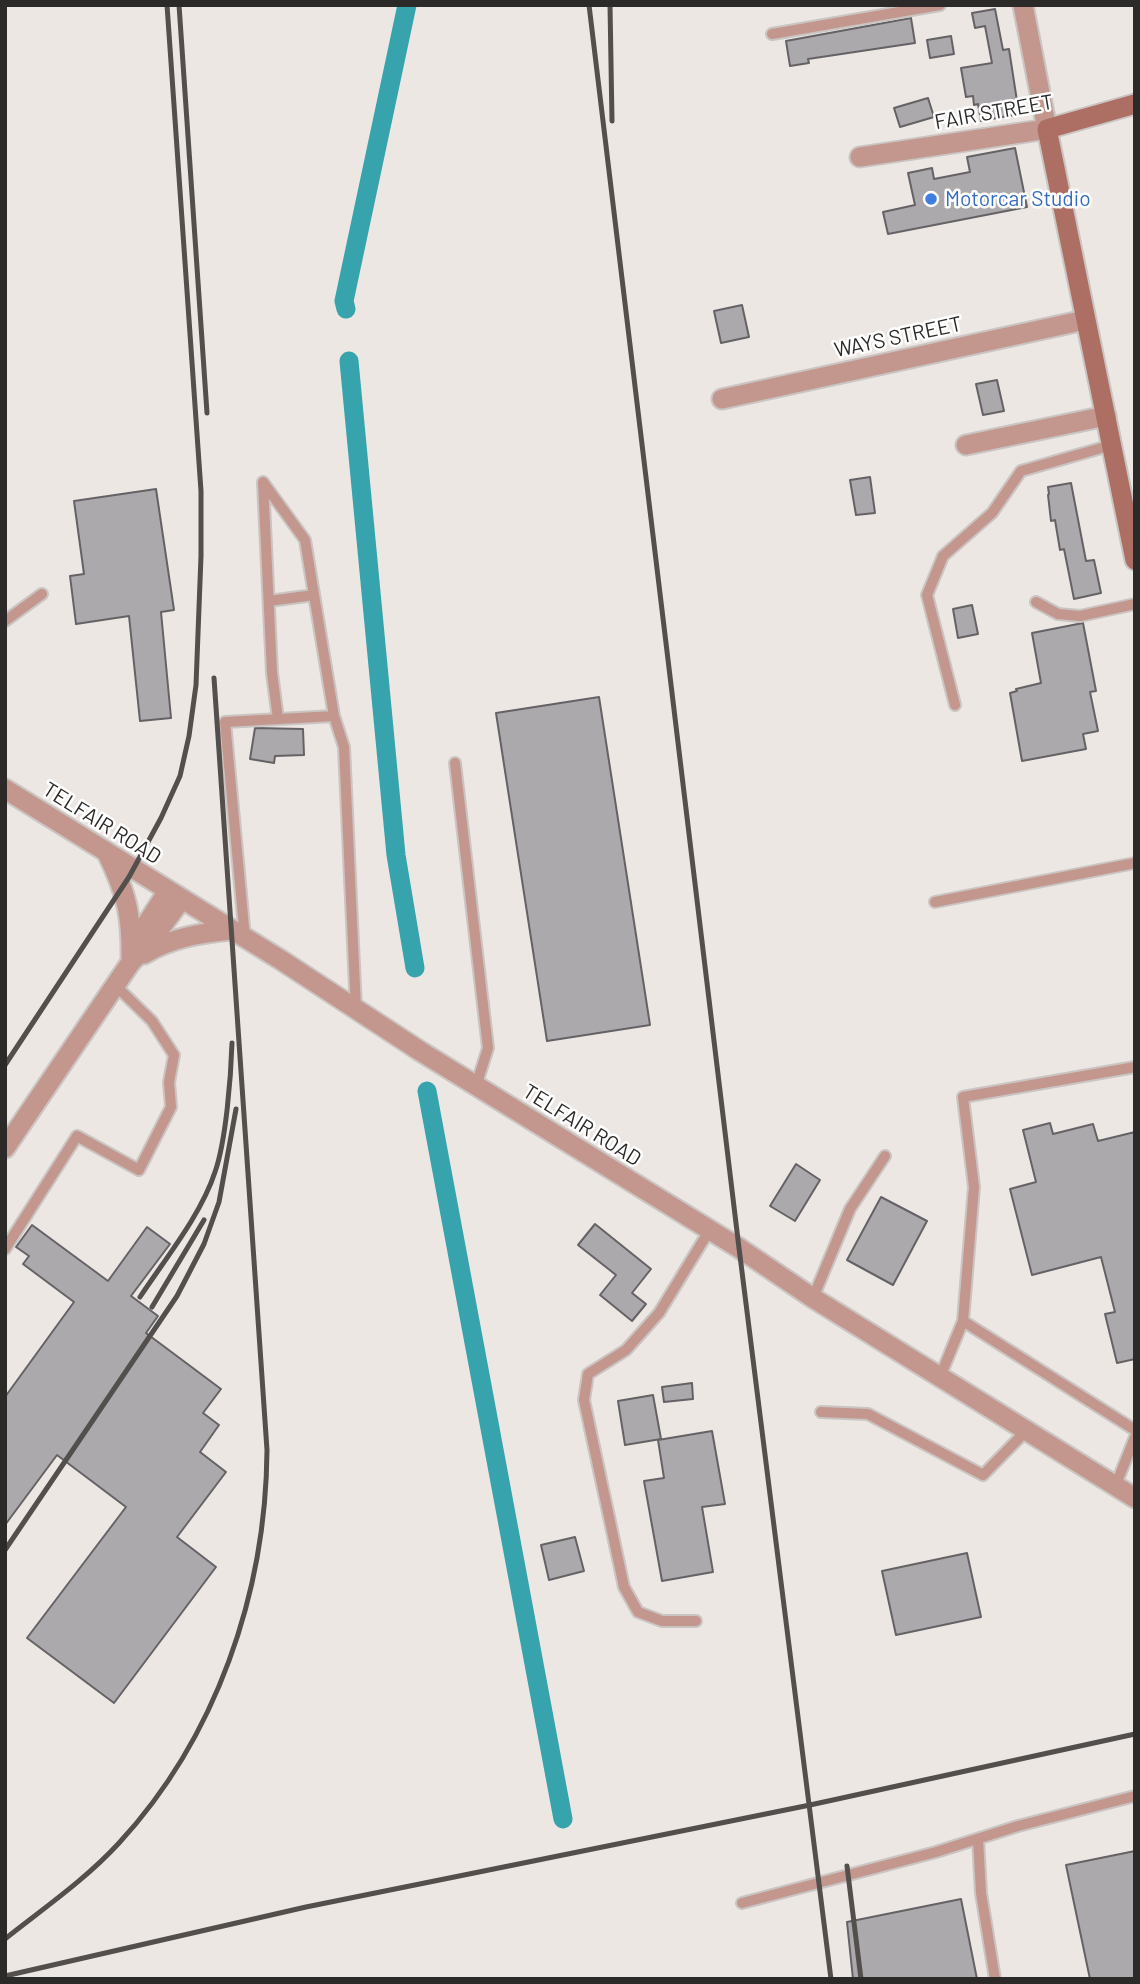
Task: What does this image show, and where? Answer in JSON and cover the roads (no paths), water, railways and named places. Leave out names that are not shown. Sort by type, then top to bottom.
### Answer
[{"type":"main road","name":"FAIR STREET","points":[[1047,129],[1135,104]]},
{"type":"main road","points":[[1047,129],[1135,561]]},
{"type":"street","points":[[1023,5],[1047,129]]},
{"type":"street","name":"FAIR STREET","points":[[860,157],[1047,129]]},
{"type":"street","name":"WAYS STREET","points":[[722,399],[1085,320]]},
{"type":"street","points":[[966,445],[1106,416]]},
{"type":"street","name":"TELFAIR ROAD","points":[[5,789],[1135,1498]]},
{"type":"street","points":[[106,852],[127,901],[132,926],[131,962]]},
{"type":"street","points":[[5,1148],[131,962],[147,946],[175,895]]},
{"type":"street","points":[[131,962],[154,948],[179,938],[202,933],[238,934]]},
{"type":"lane","points":[[772,34],[940,5]]},
{"type":"lane","points":[[955,705],[927,595],[943,556],[992,513],[1021,471],[1112,445]]},
{"type":"lane","points":[[278,719],[272,673],[263,482],[305,540],[334,716],[344,747],[356,1009]]},
{"type":"lane","points":[[5,621],[42,594]]},
{"type":"lane","points":[[269,601],[314,595]]},
{"type":"lane","points":[[1036,602],[1058,614],[1080,616],[1135,604]]},
{"type":"lane","points":[[238,934],[225,722],[334,716]]},
{"type":"lane","points":[[455,762],[488,1048],[477,1086]]},
{"type":"lane","points":[[935,902],[1135,863]]},
{"type":"lane","points":[[5,1249],[77,1136],[139,1170],[171,1107],[169,1082],[174,1055],[152,1021],[115,985]]},
{"type":"lane","points":[[940,1377],[963,1321],[974,1187],[963,1097],[1135,1067]]},
{"type":"lane","points":[[813,1298],[850,1209],[885,1156]]},
{"type":"lane","points":[[696,1620],[662,1621],[639,1612],[624,1587],[584,1400],[588,1374],[626,1350],[659,1313],[709,1231]]},
{"type":"lane","points":[[963,1321],[1135,1430]]},
{"type":"lane","points":[[821,1412],[868,1414],[984,1475],[1027,1432]]},
{"type":"lane","points":[[1115,1487],[1135,1437]]},
{"type":"lane","points":[[742,1903],[1135,1796]]},
{"type":"lane","points":[[978,1839],[981,1894],[995,1979]]},
{"type":"waterway","points":[[346,309],[344,301],[407,5]]},
{"type":"waterway","points":[[349,361],[396,855],[415,968]]},
{"type":"waterway","points":[[427,1091],[563,1819]]},
{"type":"railway","points":[[5,1065],[129,877],[180,776],[189,736],[196,685],[201,491],[167,5]]},
{"type":"railway","points":[[179,5],[207,413]]},
{"type":"railway","points":[[589,5],[739,1248],[831,1979]]},
{"type":"railway","points":[[610,5],[612,121]]},
{"type":"railway","points":[[5,1939],[64,1893],[119,1843],[153,1802],[183,1757],[208,1710],[229,1661],[245,1610],[257,1557],[267,1450],[214,678]]},
{"type":"railway","points":[[140,1297],[192,1220],[215,1172],[225,1126],[232,1043]]},
{"type":"railway","points":[[5,1550],[177,1296],[204,1244],[219,1202],[236,1109]]},
{"type":"railway","points":[[152,1307],[204,1220]]},
{"type":"railway","points":[[5,1976],[306,1907],[810,1805],[1135,1734]]},
{"type":"railway","points":[[847,1866],[861,1979]]},
{"type":"place","name":"Motorcar Studio","points":[[931,199]]}]
